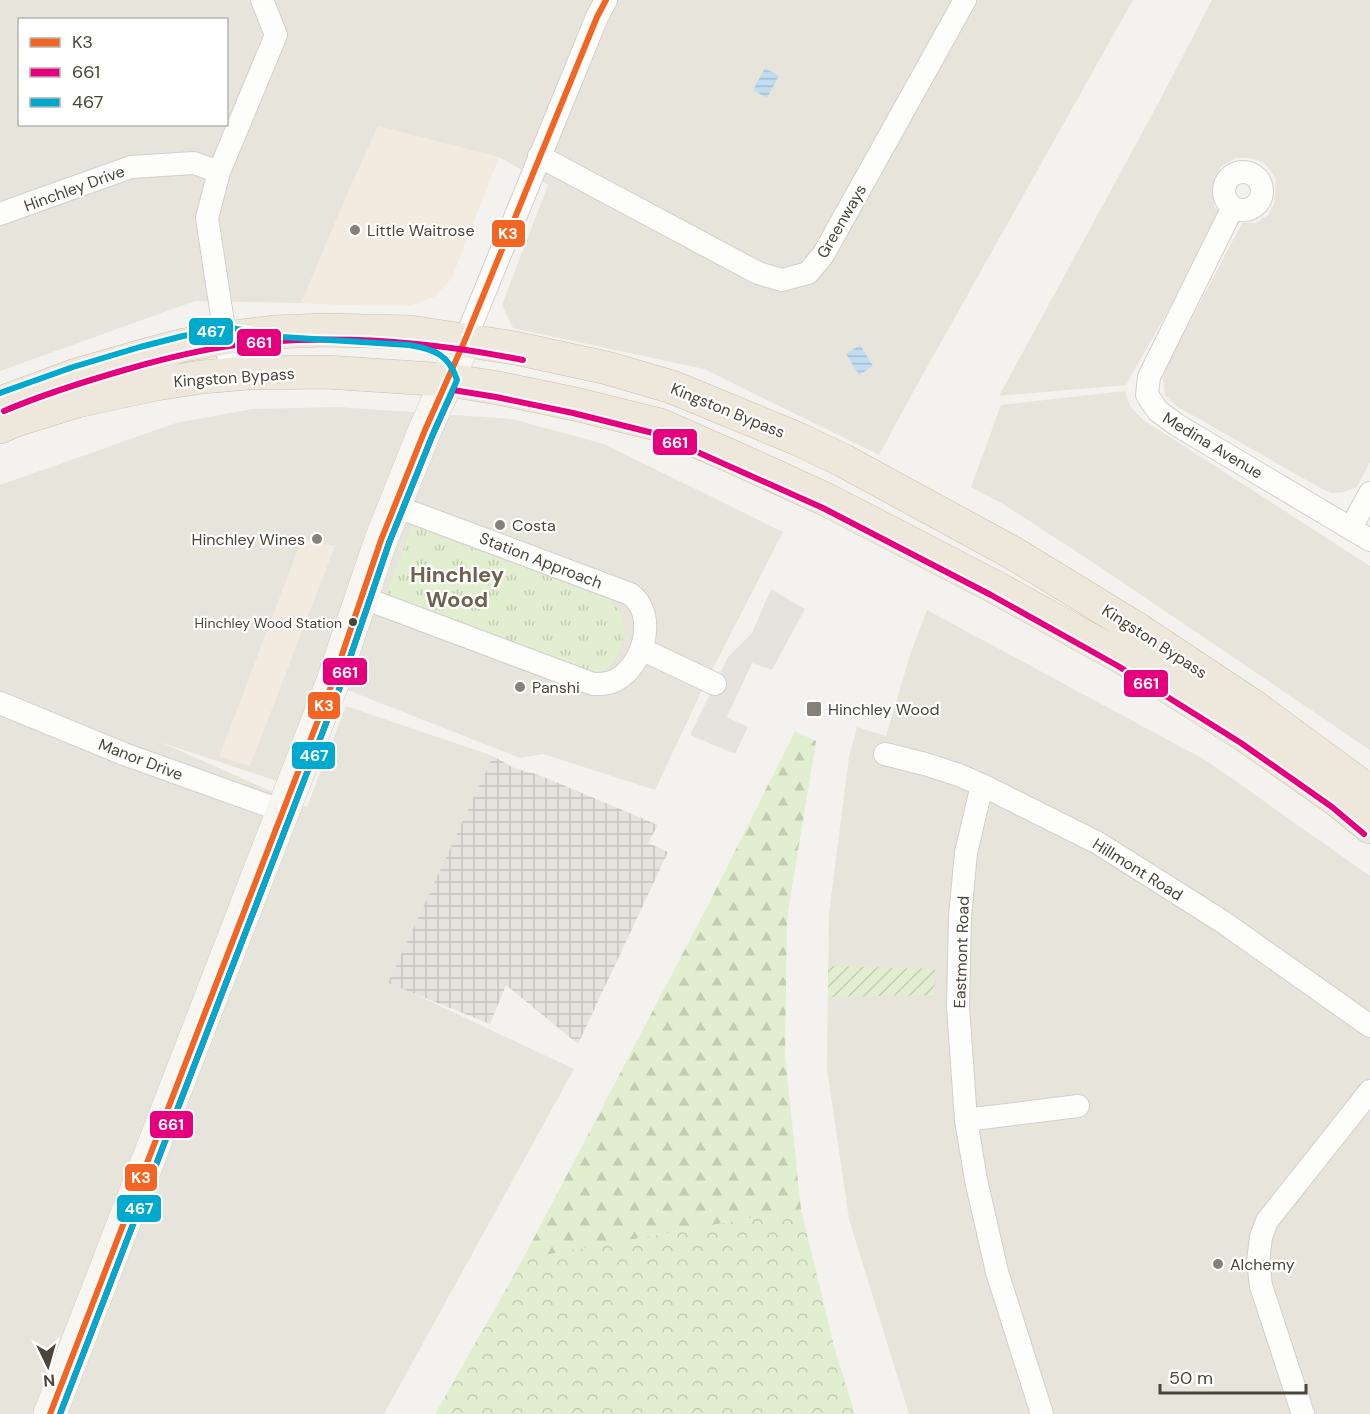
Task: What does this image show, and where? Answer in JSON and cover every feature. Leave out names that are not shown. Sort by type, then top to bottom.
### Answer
[{"type":"highway","name":"Kingston Bypass","points":[[0,403],[76,375],[184,345],[274,332],[324,330],[410,332],[516,348],[607,368],[672,387],[798,438],[1014,553],[1134,627],[1253,706],[1370,792]]},
{"type":"highway","points":[[229,337],[281,346],[423,356],[435,360],[444,368],[448,380]]},
{"type":"highway","points":[[465,340],[471,359],[483,366],[588,392],[630,407],[660,425]]},
{"type":"highway","name":"Kingston Bypass","points":[[0,427],[77,401],[145,386],[247,373],[326,372],[448,380],[575,404],[660,425],[826,500],[995,587],[1123,657],[1246,736],[1337,800],[1370,827]]},
{"type":"street","points":[[247,373],[235,365],[228,354],[229,337],[207,218],[219,172],[276,35],[262,0]]},
{"type":"street","points":[[51,1414],[332,684],[381,540],[539,156],[606,0]]},
{"type":"street","name":"Greenways","points":[[539,156],[758,273],[782,280],[808,273],[823,255],[965,0]]},
{"type":"street","name":"Hinchley Drive","points":[[0,214],[131,167],[194,164],[219,172]]},
{"type":"street","name":"Medina Avenue","points":[[1233,207],[1149,376],[1147,395],[1158,411],[1178,424],[1361,534]]},
{"type":"street","points":[[1361,534],[1370,493]]},
{"type":"street","name":"Station Approach","points":[[361,597],[593,684],[607,684],[618,679],[631,668],[641,649],[645,627],[643,611],[637,599],[630,594],[395,506]]},
{"type":"street","points":[[641,649],[715,684]]},
{"type":"street","name":"Manor Drive","points":[[0,703],[124,754],[283,812]]},
{"type":"street","name":"Hillmont Road","points":[[885,754],[925,764],[982,785],[1098,843],[1223,922],[1370,1026]]},
{"type":"street","name":"Eastmont Road","points":[[982,785],[966,853],[960,916],[958,1007],[966,1120],[976,1180],[997,1272],[1042,1414]]},
{"type":"street","points":[[1302,1414],[1261,1286],[1258,1261],[1261,1237],[1267,1221],[1370,1091]]},
{"type":"street","points":[[966,1120],[1078,1106]]},
{"type":"shaded area","points":[[0,0],[1133,0],[879,455],[704,369],[513,328],[502,305],[548,185],[499,157],[324,252],[301,303],[195,301],[0,371]]},
{"type":"shaded area","points":[[1212,0],[1370,0],[1370,462],[1357,487],[1344,492],[1332,493],[1322,489],[1178,407],[1165,396],[1163,380],[1166,367],[1242,223],[1256,223],[1268,215],[1274,204],[1276,180],[1263,162],[1250,158],[1235,158],[1221,167],[1212,191],[1214,206],[1222,215],[1126,385],[999,396]]},
{"type":"shaded area","points":[[378,126],[499,157],[452,278],[434,297],[409,306],[301,303],[348,192]]},
{"type":"shaded area","points":[[1125,391],[1130,406],[1142,419],[1370,566],[1370,750],[1091,561],[1003,504],[971,487],[1001,405]]},
{"type":"shaded area","points":[[337,407],[512,419],[604,444],[783,532],[706,682],[655,790],[543,754],[520,758],[332,684],[292,786],[160,742],[307,807],[346,706],[493,756],[389,982],[574,1069],[384,1414],[0,1414],[0,485],[176,423],[252,409]]},
{"type":"shaded area","points":[[302,539],[335,546],[250,766],[219,757]]},
{"type":"shaded area","points":[[771,589],[805,609],[772,670],[752,663],[727,717],[748,727],[735,754],[690,735],[728,657],[752,633]]},
{"type":"shaded area","points":[[927,610],[1207,761],[1370,876],[1370,1414],[909,1414],[849,1219],[827,1069],[829,913],[849,757],[857,727],[886,736],[910,655]]},
{"type":"shaded area","points":[[493,756],[514,768],[539,775],[658,825],[648,843],[668,852],[578,1044],[506,985],[490,1024],[388,983]]},
{"type":"green space","points":[[412,526],[608,599],[620,612],[624,628],[622,644],[615,660],[603,671],[587,673],[385,597]]},
{"type":"green space","points":[[795,731],[816,741],[787,921],[785,1055],[801,1209],[523,1259],[708,905]]},
{"type":"green space","points":[[828,966],[935,969],[934,995],[828,997]]},
{"type":"green space","points":[[801,1209],[835,1350],[855,1414],[435,1414],[523,1259]]},
{"type":"water","points":[[765,68],[779,76],[767,98],[753,90]]},
{"type":"water","points":[[860,345],[873,366],[859,375],[846,354]]},
{"type":"transit line","name":"K3","points":[[50,1414],[332,684],[381,540],[606,0]]},
{"type":"transit line","name":"467","points":[[0,393],[73,367],[140,347],[183,336],[231,328],[282,337],[418,347],[433,351],[445,359],[454,371],[457,380],[389,543],[340,687],[60,1414]]},
{"type":"transit line","name":"661","points":[[4,411],[65,388],[145,364],[248,343],[331,339],[363,340],[427,345],[523,360]]},
{"type":"transit line","name":"661","points":[[60,1414],[340,687],[389,543],[453,390],[573,413],[657,434],[823,508],[991,595],[1118,666],[1241,743],[1332,807],[1364,834]]},
{"type":"place","name":"Little Waitrose","points":[[355,230]]},
{"type":"place","name":"Costa","points":[[500,525]]},
{"type":"place","name":"Hinchley Wines","points":[[317,539]]},
{"type":"place","name":"Hinchley Wood Station","points":[[353,622]]},
{"type":"place","name":"Panshi","points":[[520,687]]},
{"type":"place","name":"Hinchley Wood","points":[[814,709]]},
{"type":"place","name":"Alchemy","points":[[1218,1264]]},
{"type":"district","name":"Hinchley Wood","points":[[457,586]]}]
